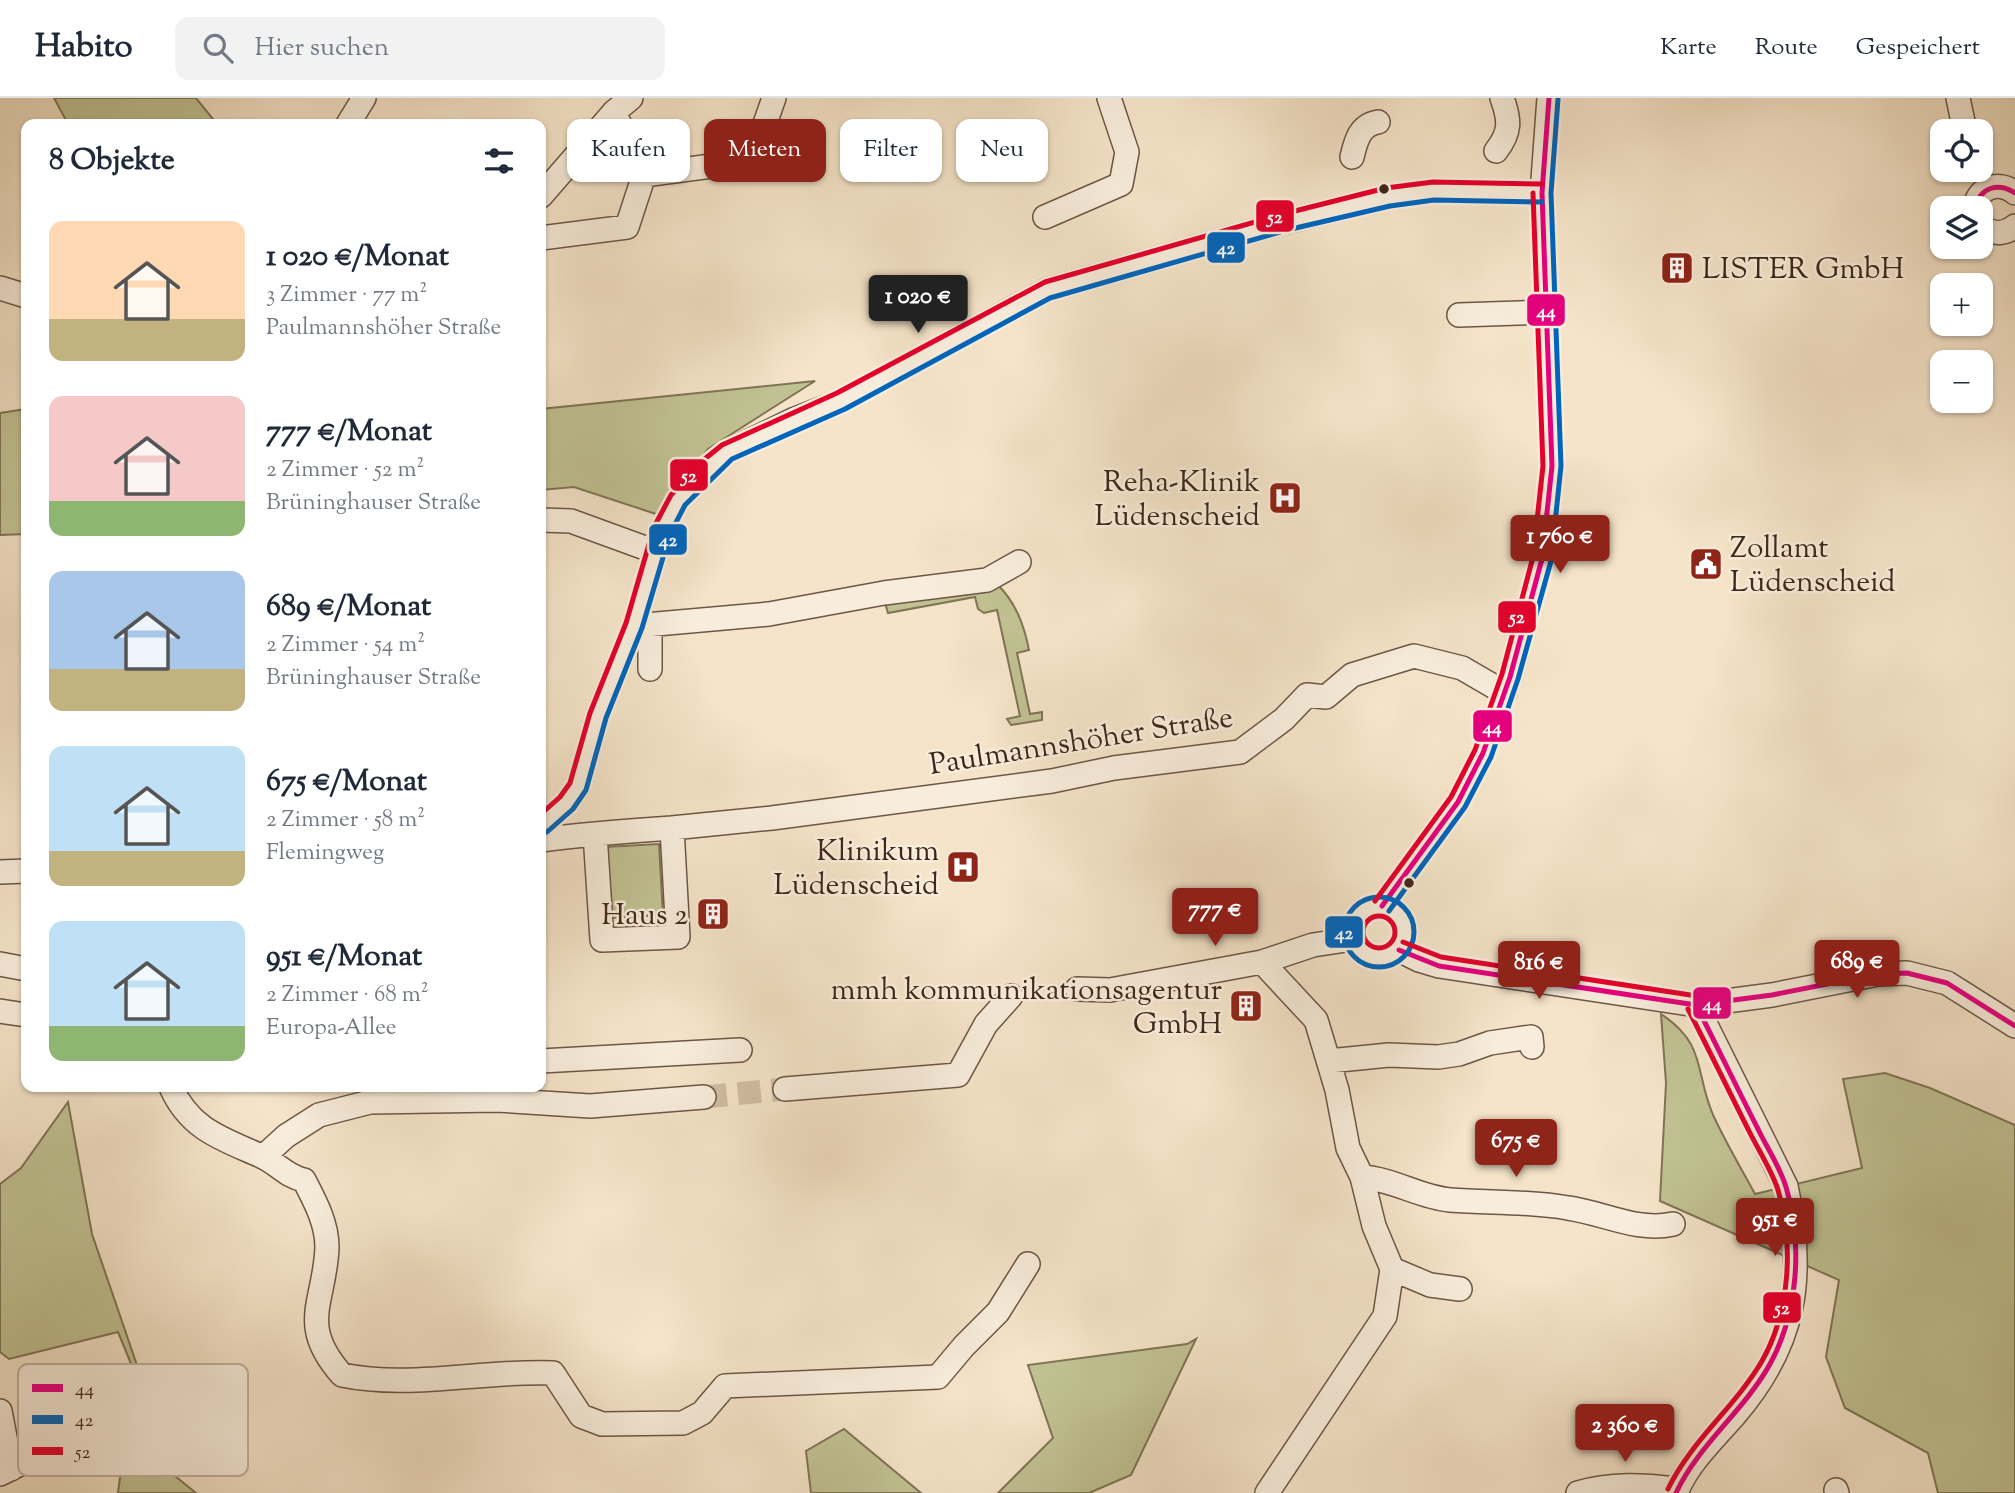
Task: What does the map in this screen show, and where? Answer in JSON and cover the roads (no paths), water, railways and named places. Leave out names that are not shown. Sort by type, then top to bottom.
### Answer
[{"type":"street","points":[[351,119],[364,98]]},
{"type":"street","points":[[690,169],[749,161],[755,152],[774,98]]},
{"type":"street","points":[[1045,217],[1121,184],[1127,152],[1110,98]]},
{"type":"street","points":[[1496,151],[1504,141],[1510,121],[1502,98]]},
{"type":"street","points":[[1382,906],[1458,802],[1483,753],[1505,693],[1542,559],[1551,486],[1549,312],[1542,193],[1549,98]]},
{"type":"street","points":[[1958,98],[1962,119]]},
{"type":"street","points":[[546,190],[623,105]]},
{"type":"street","points":[[1352,157],[1361,132],[1368,124],[1378,121]]},
{"type":"street","points":[[546,237],[627,227],[642,182]]},
{"type":"street","points":[[1992,182],[2015,193]]},
{"type":"street","points":[[546,821],[567,803],[578,786],[598,715],[642,626],[656,552],[678,500],[707,468],[727,452],[795,418],[841,401],[1047,290],[1285,222],[1388,197],[1433,191],[1542,193]]},
{"type":"street","points":[[1993,232],[2001,233],[2015,226]]},
{"type":"street","points":[[0,288],[21,294]]},
{"type":"street","points":[[1460,315],[1549,312]]},
{"type":"street","points":[[546,520],[571,522],[656,552]]},
{"type":"street","points":[[642,626],[769,614],[884,593],[987,580],[1019,562]]},
{"type":"street","points":[[642,626],[650,669]]},
{"type":"street","name":"Paulmannshöher Straße","points":[[546,839],[763,820],[1052,781],[1114,768],[1240,752],[1284,719],[1307,695],[1326,697],[1352,675],[1414,656],[1462,668],[1505,693]]},
{"type":"street","points":[[595,834],[602,940],[678,937],[672,828]]},
{"type":"street","points":[[0,872],[21,871]]},
{"type":"street","points":[[1382,906],[1395,911],[1403,922],[1405,935],[1399,950],[1388,957],[1374,958],[1360,951],[1353,939],[1353,926],[1359,915],[1369,908],[1382,906]]},
{"type":"street","points":[[1077,989],[1110,990],[1262,962],[1313,945],[1353,939]]},
{"type":"street","points":[[1399,950],[1439,966],[1696,1005],[1772,995],[1878,974],[1908,972],[1947,983],[2015,1026]]},
{"type":"street","points":[[1262,962],[1316,1020],[1329,1061],[1348,1148],[1362,1177],[1374,1226],[1392,1269],[1385,1316],[1267,1493]]},
{"type":"street","points":[[0,964],[21,967]]},
{"type":"street","points":[[785,1090],[958,1075],[986,1024],[1012,996]]},
{"type":"street","points":[[1578,1493],[1600,1486],[1645,1485],[1676,1491],[1690,1467],[1754,1392],[1771,1366],[1789,1317],[1797,1267],[1796,1242],[1786,1186],[1696,1005]]},
{"type":"street","points":[[0,1011],[21,1014]]},
{"type":"street","points":[[1329,1061],[1389,1055],[1438,1057],[1459,1054],[1490,1043],[1531,1037],[1532,1047]]},
{"type":"street","points":[[546,1061],[740,1050]]},
{"type":"street","points":[[175,1092],[195,1120],[221,1141],[263,1157],[296,1179],[304,1180],[322,1215],[327,1245],[315,1319],[326,1357],[342,1375],[384,1379],[553,1373],[581,1416],[602,1424],[683,1423],[702,1413],[725,1386],[938,1377],[998,1312],[1028,1264]]},
{"type":"street","points":[[263,1157],[286,1136],[319,1115],[370,1102],[497,1100],[590,1106],[704,1097]]},
{"type":"street","points":[[1362,1177],[1385,1179],[1448,1200],[1506,1200],[1569,1208],[1646,1228],[1673,1224]]},
{"type":"street","points":[[1392,1269],[1430,1285],[1460,1289]]},
{"type":"street","points":[[0,1411],[5,1471]]},
{"type":"tunnel","points":[[704,1097],[785,1089]]},
{"type":"place","name":"LISTER GmbH","points":[[1677,268]]},
{"type":"place","name":"Reha-Klinik Lüdenscheid","points":[[1285,498]]},
{"type":"place","name":"Zollamt Lüdenscheid","points":[[1706,564]]},
{"type":"place","name":"Klinikum Lüdenscheid","points":[[963,867]]},
{"type":"place","name":"Haus 2","points":[[713,914]]},
{"type":"place","name":"mmh kommunikationsagentur GmbH","points":[[1246,1006]]}]
